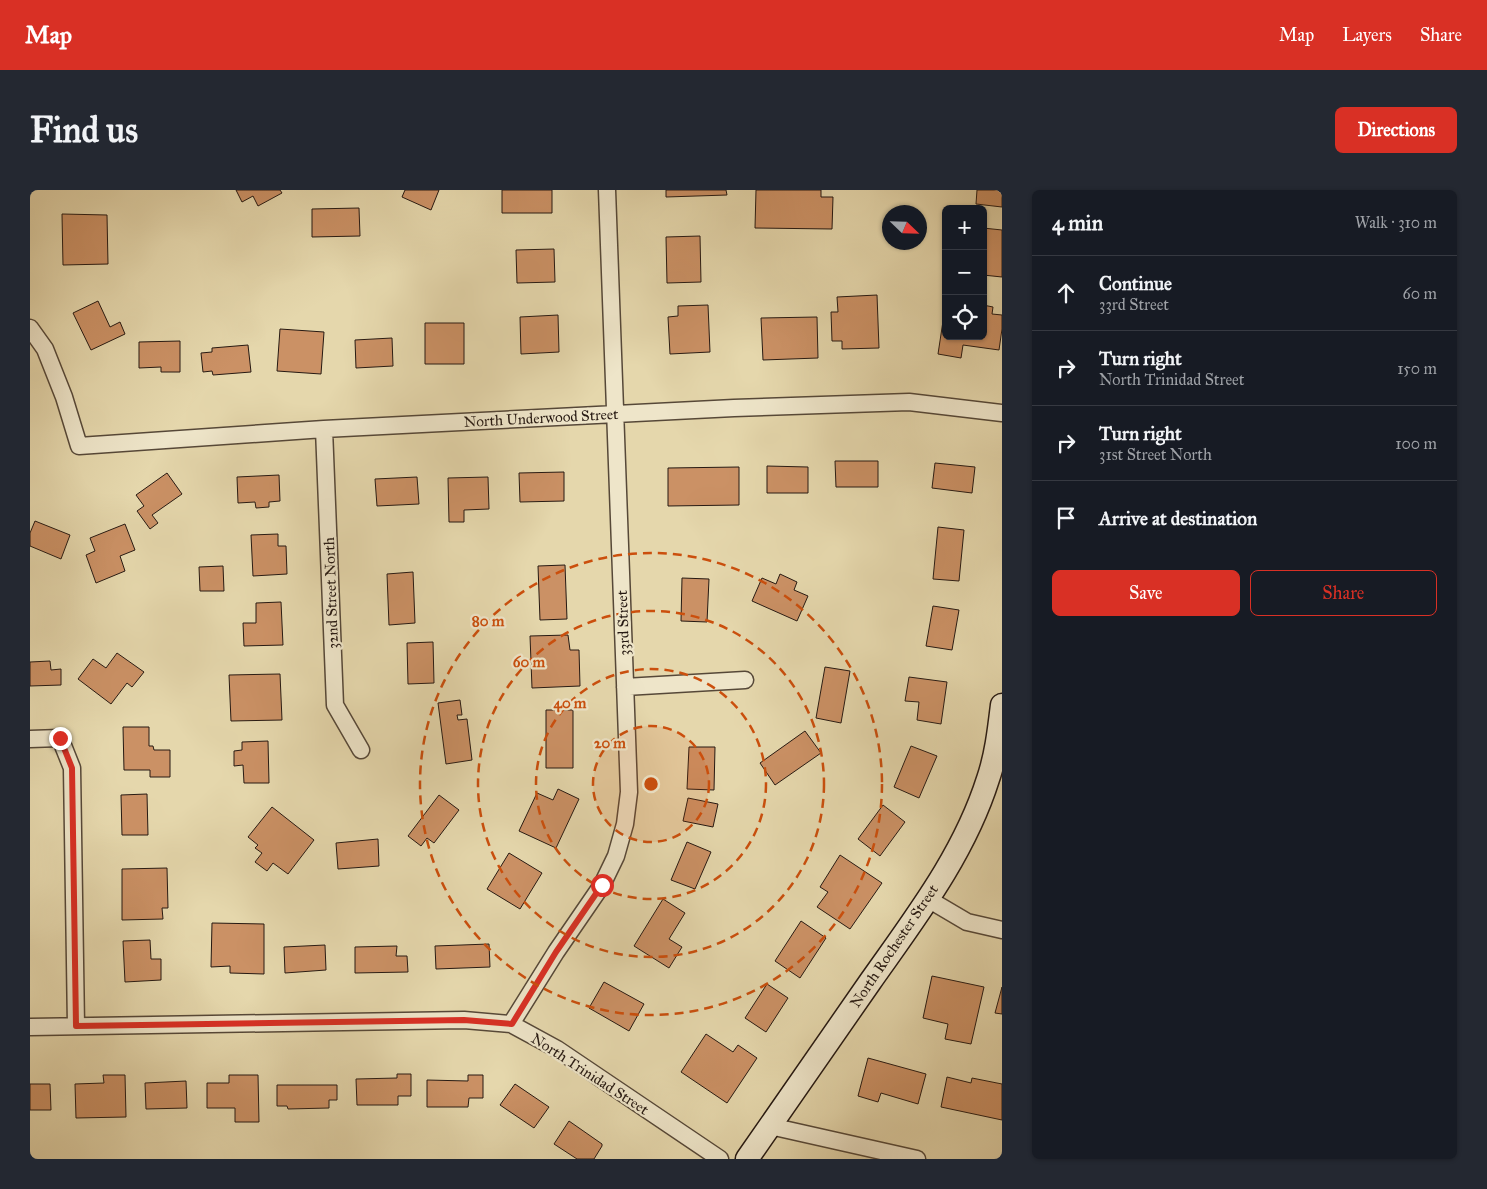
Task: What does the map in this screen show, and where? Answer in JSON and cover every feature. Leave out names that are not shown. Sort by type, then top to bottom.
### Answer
[{"type":"street","name":"33rd Street","points":[[512,1024],[556,952],[602,885],[616,856],[625,824],[629,792],[607,190]]},
{"type":"street","name":"North Underwood Street","points":[[30,328],[45,349],[64,397],[80,446],[324,429],[615,414],[909,402],[1002,413]]},
{"type":"street","name":"32nd Street North","points":[[324,429],[335,705],[361,750]]},
{"type":"street","points":[[625,687],[745,680]]},
{"type":"street","name":"North Rochester Street","points":[[747,1159],[928,899],[960,847],[976,813],[989,778],[998,740],[1001,710]]},
{"type":"street","points":[[30,739],[60,738],[72,768],[76,1026]]},
{"type":"street","points":[[928,899],[968,922],[1002,930]]},
{"type":"street","name":"North Trinidad Street","points":[[30,1027],[464,1020],[512,1024],[557,1049],[720,1159]]},
{"type":"street","points":[[770,1126],[917,1159]]},
{"type":"building","points":[[236,190],[280,190],[282,193],[258,206],[253,196],[242,202]]},
{"type":"building","points":[[405,190],[439,190],[431,210],[402,197]]},
{"type":"building","points":[[502,190],[552,190],[552,213],[502,213]]},
{"type":"building","points":[[666,190],[726,190],[727,195],[666,197]]},
{"type":"building","points":[[756,190],[821,190],[821,197],[833,197],[832,229],[755,228]]},
{"type":"building","points":[[977,190],[1002,190],[1002,207],[976,204]]},
{"type":"building","points":[[359,208],[360,236],[312,237],[312,209]]},
{"type":"building","points":[[62,214],[107,215],[108,264],[63,265]]},
{"type":"building","points":[[987,228],[1002,230],[1002,277],[987,275]]},
{"type":"building","points":[[700,236],[701,282],[667,283],[666,237]]},
{"type":"building","points":[[554,249],[555,282],[517,283],[516,250]]},
{"type":"building","points":[[877,295],[879,348],[842,349],[842,341],[832,341],[831,312],[838,312],[837,297]]},
{"type":"building","points":[[98,301],[110,327],[120,322],[125,334],[91,350],[73,313]]},
{"type":"building","points":[[708,305],[710,352],[670,354],[668,317],[678,316],[678,306]]},
{"type":"building","points":[[987,306],[993,307],[992,314],[1002,315],[999,350],[963,345],[961,358],[938,354],[942,328],[942,340],[987,340]]},
{"type":"building","points":[[558,315],[559,352],[521,354],[520,317]]},
{"type":"building","points":[[817,317],[818,358],[763,360],[761,318]]},
{"type":"building","points":[[425,323],[464,323],[464,364],[425,364]]},
{"type":"building","points":[[280,329],[324,332],[321,374],[277,371]]},
{"type":"building","points":[[392,338],[393,366],[356,368],[355,340]]},
{"type":"building","points":[[180,341],[180,372],[161,372],[161,367],[139,368],[139,342]]},
{"type":"building","points":[[248,345],[251,372],[213,375],[212,371],[203,372],[201,353],[212,352],[212,348]]},
{"type":"building","points":[[835,461],[878,461],[878,487],[836,487]]},
{"type":"building","points":[[935,463],[975,467],[972,493],[932,488]]},
{"type":"building","points":[[767,466],[808,467],[808,493],[767,493]]},
{"type":"building","points":[[739,467],[739,505],[668,506],[668,468]]},
{"type":"building","points":[[564,472],[564,501],[520,502],[519,473]]},
{"type":"building","points":[[167,473],[182,494],[152,515],[158,523],[150,529],[137,511],[144,506],[136,495]]},
{"type":"building","points":[[279,475],[280,501],[269,502],[269,507],[256,508],[255,502],[238,503],[237,477]]},
{"type":"building","points":[[417,477],[419,504],[377,506],[375,479]]},
{"type":"building","points":[[488,477],[489,509],[464,510],[464,522],[449,522],[448,478]]},
{"type":"building","points":[[35,521],[70,535],[61,559],[30,546],[30,533]]},
{"type":"building","points":[[125,524],[135,550],[120,556],[125,571],[96,583],[86,555],[95,551],[90,538]]},
{"type":"building","points":[[938,527],[964,530],[959,581],[933,579]]},
{"type":"building","points":[[278,534],[278,546],[286,546],[287,574],[253,576],[251,535]]},
{"type":"building","points":[[565,565],[567,619],[540,620],[538,566]]},
{"type":"building","points":[[223,566],[224,591],[200,591],[199,567]]},
{"type":"building","points":[[413,572],[415,623],[389,625],[387,574]]},
{"type":"building","points":[[780,574],[797,582],[794,590],[808,596],[797,621],[752,601],[762,578],[776,584]]},
{"type":"building","points":[[682,578],[709,579],[707,622],[681,621]]},
{"type":"building","points":[[281,602],[283,645],[244,646],[243,623],[256,623],[256,603]]},
{"type":"building","points":[[933,606],[959,610],[952,650],[926,646]]},
{"type":"building","points":[[568,635],[570,650],[579,650],[580,686],[532,688],[530,636]]},
{"type":"building","points":[[433,642],[434,683],[408,684],[407,643]]},
{"type":"building","points":[[117,653],[144,672],[132,687],[127,683],[111,704],[78,679],[93,659],[106,668]]},
{"type":"building","points":[[50,661],[51,670],[61,669],[61,685],[30,686],[30,662]]},
{"type":"building","points":[[825,667],[850,671],[841,723],[816,718]]},
{"type":"building","points":[[280,674],[282,720],[231,721],[229,675]]},
{"type":"building","points":[[909,677],[947,682],[941,724],[917,720],[919,702],[905,701]]},
{"type":"building","points":[[460,700],[462,715],[457,715],[458,720],[467,719],[472,760],[446,764],[438,703]]},
{"type":"building","points":[[546,710],[573,710],[573,768],[546,768]]},
{"type":"building","points":[[123,727],[149,727],[149,746],[153,746],[154,750],[170,750],[170,777],[150,777],[150,770],[124,770]]},
{"type":"building","points":[[805,731],[821,753],[775,785],[760,763]]},
{"type":"building","points":[[268,741],[269,783],[244,783],[243,765],[234,766],[234,751],[242,750],[242,742]]},
{"type":"building","points":[[911,746],[937,756],[919,798],[894,787]]},
{"type":"building","points":[[689,747],[715,747],[714,790],[687,789]]},
{"type":"building","points":[[558,789],[579,799],[556,848],[519,831],[537,793],[553,800]]},
{"type":"building","points":[[147,794],[148,835],[122,835],[121,795]]},
{"type":"building","points":[[439,795],[459,810],[434,843],[427,838],[421,846],[408,836]]},
{"type":"building","points":[[688,798],[718,804],[713,827],[683,821]]},
{"type":"building","points":[[883,805],[905,822],[880,856],[858,839]]},
{"type":"building","points":[[272,807],[314,840],[288,874],[273,863],[267,871],[255,862],[262,853],[255,848],[258,845],[248,837]]},
{"type":"building","points":[[378,839],[379,866],[338,869],[336,843]]},
{"type":"building","points":[[687,842],[711,852],[695,889],[671,880]]},
{"type":"building","points":[[509,853],[542,873],[520,909],[487,889]]},
{"type":"building","points":[[840,855],[882,883],[850,929],[817,907],[828,892],[820,887]]},
{"type":"building","points":[[167,868],[168,908],[162,908],[163,919],[122,920],[122,869]]},
{"type":"building","points":[[663,899],[685,913],[669,939],[682,947],[669,968],[634,946]]},
{"type":"building","points":[[801,921],[826,938],[800,978],[775,961]]},
{"type":"building","points":[[212,923],[264,924],[264,974],[230,973],[230,966],[211,967]]},
{"type":"building","points":[[150,940],[151,959],[161,959],[161,980],[125,982],[123,941]]},
{"type":"building","points":[[489,944],[490,967],[436,969],[435,946]]},
{"type":"building","points":[[325,945],[326,970],[285,973],[284,947]]},
{"type":"building","points":[[397,946],[396,956],[407,956],[408,972],[355,973],[355,947]]},
{"type":"building","points":[[932,976],[984,987],[971,1044],[945,1039],[948,1024],[923,1018]]},
{"type":"building","points":[[604,982],[644,1004],[629,1031],[589,1008]]},
{"type":"building","points":[[767,984],[788,998],[766,1032],[745,1018]]},
{"type":"building","points":[[1002,987],[1002,1014],[995,1013]]},
{"type":"building","points":[[706,1034],[733,1052],[738,1045],[757,1058],[727,1103],[681,1072]]},
{"type":"building","points":[[868,1058],[926,1074],[918,1104],[881,1093],[878,1102],[858,1096]]},
{"type":"building","points":[[397,1074],[411,1074],[411,1096],[398,1096],[398,1105],[357,1105],[356,1079],[397,1078]]},
{"type":"building","points":[[103,1075],[125,1075],[126,1117],[76,1118],[75,1084],[104,1083]]},
{"type":"building","points":[[229,1075],[258,1075],[259,1122],[235,1122],[235,1108],[207,1108],[207,1083],[229,1083]]},
{"type":"building","points":[[468,1075],[483,1075],[483,1098],[469,1098],[468,1107],[427,1107],[427,1080],[468,1081]]},
{"type":"building","points":[[947,1077],[971,1083],[972,1078],[1002,1084],[1002,1120],[941,1107]]},
{"type":"building","points":[[186,1081],[187,1108],[146,1109],[145,1083]]},
{"type":"building","points":[[30,1084],[50,1084],[51,1110],[30,1110]]},
{"type":"building","points":[[515,1084],[549,1107],[534,1128],[500,1105]]},
{"type":"building","points":[[277,1085],[337,1085],[337,1100],[329,1100],[329,1108],[288,1109],[287,1106],[277,1106]]},
{"type":"building","points":[[569,1121],[602,1144],[594,1159],[577,1159],[554,1144]]},
{"type":"route","points":[[60,738],[72,768],[76,1026],[464,1020],[512,1024],[556,952],[602,885]]}]
